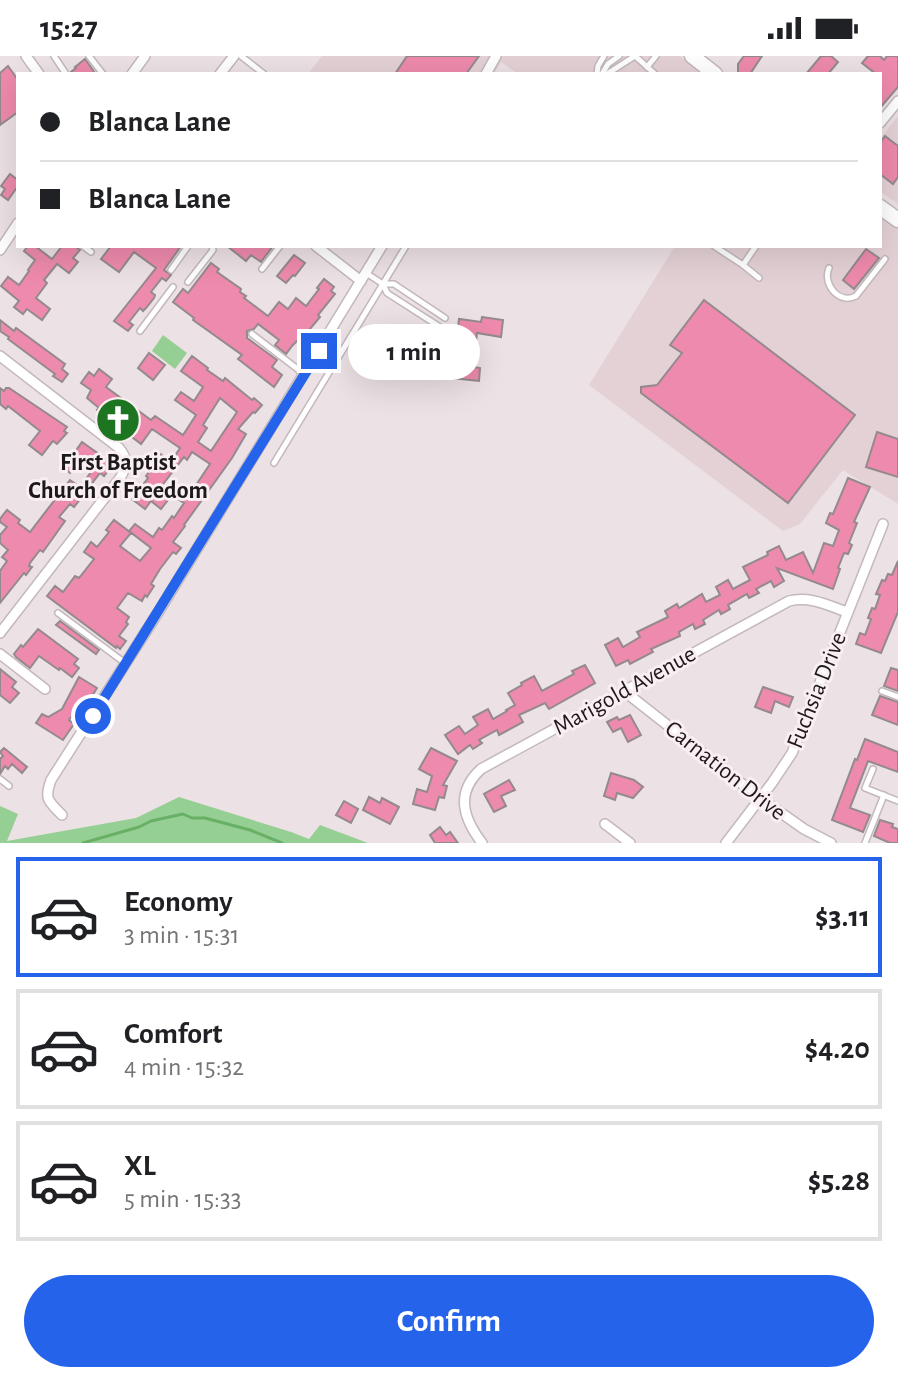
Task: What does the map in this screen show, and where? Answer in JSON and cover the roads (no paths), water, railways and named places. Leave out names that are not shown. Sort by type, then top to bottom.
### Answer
[{"type":"street","points":[[222,72],[234,56]]},
{"type":"street","points":[[882,121],[898,101]]},
{"type":"street","points":[[1,245],[16,226]]},
{"type":"street","points":[[319,248],[364,277]]},
{"type":"street","points":[[62,815],[48,801],[46,793],[51,780],[126,664],[381,248]]},
{"type":"street","points":[[0,356],[123,452],[126,458],[120,478],[0,633]]},
{"type":"street","name":"Fuchsia Drive","points":[[726,843],[792,753],[883,524]]},
{"type":"street","name":"Marigold Avenue","points":[[482,843],[465,814],[467,789],[475,775],[498,759],[789,601],[813,600],[847,612]]},
{"type":"street","points":[[0,654],[45,689]]},
{"type":"street","name":"Carnation Drive","points":[[624,691],[760,798],[804,829],[831,843]]},
{"type":"street","points":[[605,824],[630,843]]},
{"type":"lane","points":[[89,56],[101,72]]},
{"type":"lane","points":[[241,56],[261,72]]},
{"type":"lane","points":[[603,72],[619,56]]},
{"type":"lane","points":[[606,72],[635,56],[653,72]]},
{"type":"lane","points":[[647,67],[656,56]]},
{"type":"lane","points":[[86,248],[91,252]]},
{"type":"lane","points":[[171,270],[187,248]]},
{"type":"lane","points":[[188,282],[212,248]]},
{"type":"lane","points":[[262,269],[278,248]]},
{"type":"lane","points":[[274,463],[405,248]]},
{"type":"lane","points":[[717,248],[759,278]]},
{"type":"lane","points":[[743,265],[755,248]]},
{"type":"lane","points":[[829,268],[827,278],[833,291],[844,299],[851,299],[885,259]]},
{"type":"lane","points":[[364,277],[383,284],[394,284],[445,318]]},
{"type":"lane","points":[[383,284],[387,293],[440,327]]},
{"type":"lane","points":[[140,331],[173,287]]},
{"type":"lane","points":[[252,334],[304,374]]},
{"type":"lane","points":[[58,613],[126,664]]},
{"type":"lane","points":[[882,691],[898,697]]},
{"type":"lane","points":[[873,769],[865,788],[898,801]]},
{"type":"lane","points":[[0,779],[9,786]]},
{"type":"lane","points":[[865,843],[884,795]]},
{"type":"waterway","points":[[83,843],[183,814],[250,830],[282,843]]},
{"type":"place","name":"First Baptist Church of Freedom","points":[[118,420]]}]
